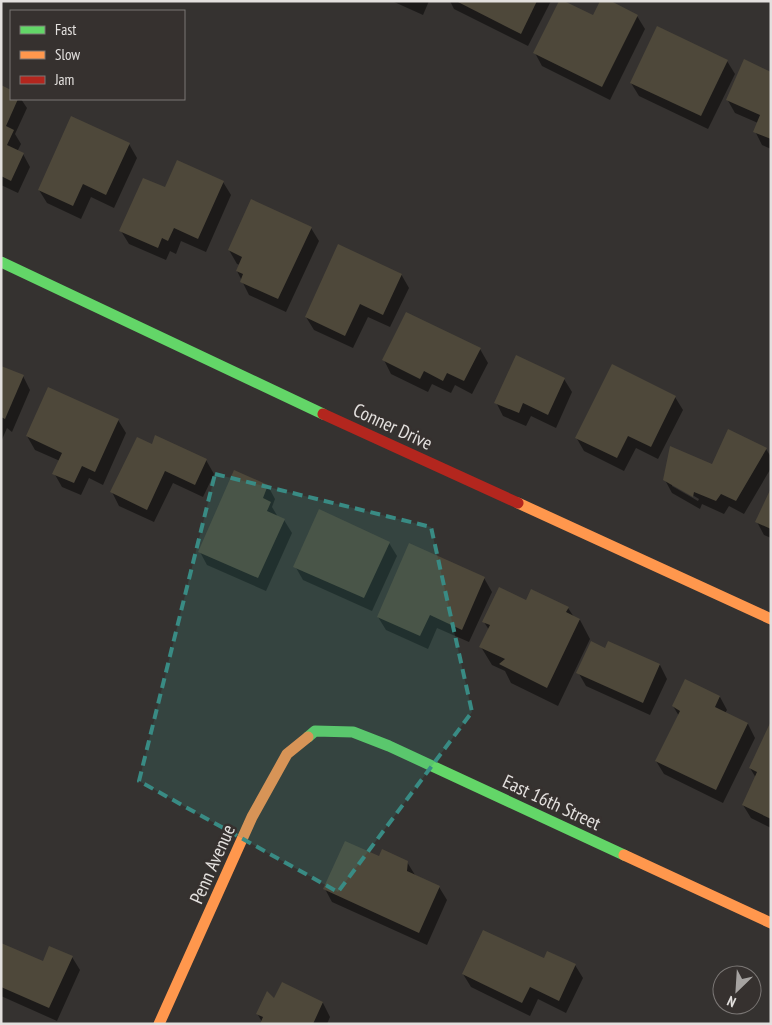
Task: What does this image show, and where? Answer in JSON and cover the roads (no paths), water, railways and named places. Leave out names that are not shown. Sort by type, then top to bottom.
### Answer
[{"type":"street","name":"Conner Drive","points":[[1,262],[345,424],[771,619]]},
{"type":"street","name":"East 16th Street","points":[[315,731],[354,732],[389,746],[771,923]]},
{"type":"street","name":"Penn Avenue","points":[[159,1024],[252,817],[287,754],[315,731]]}]
